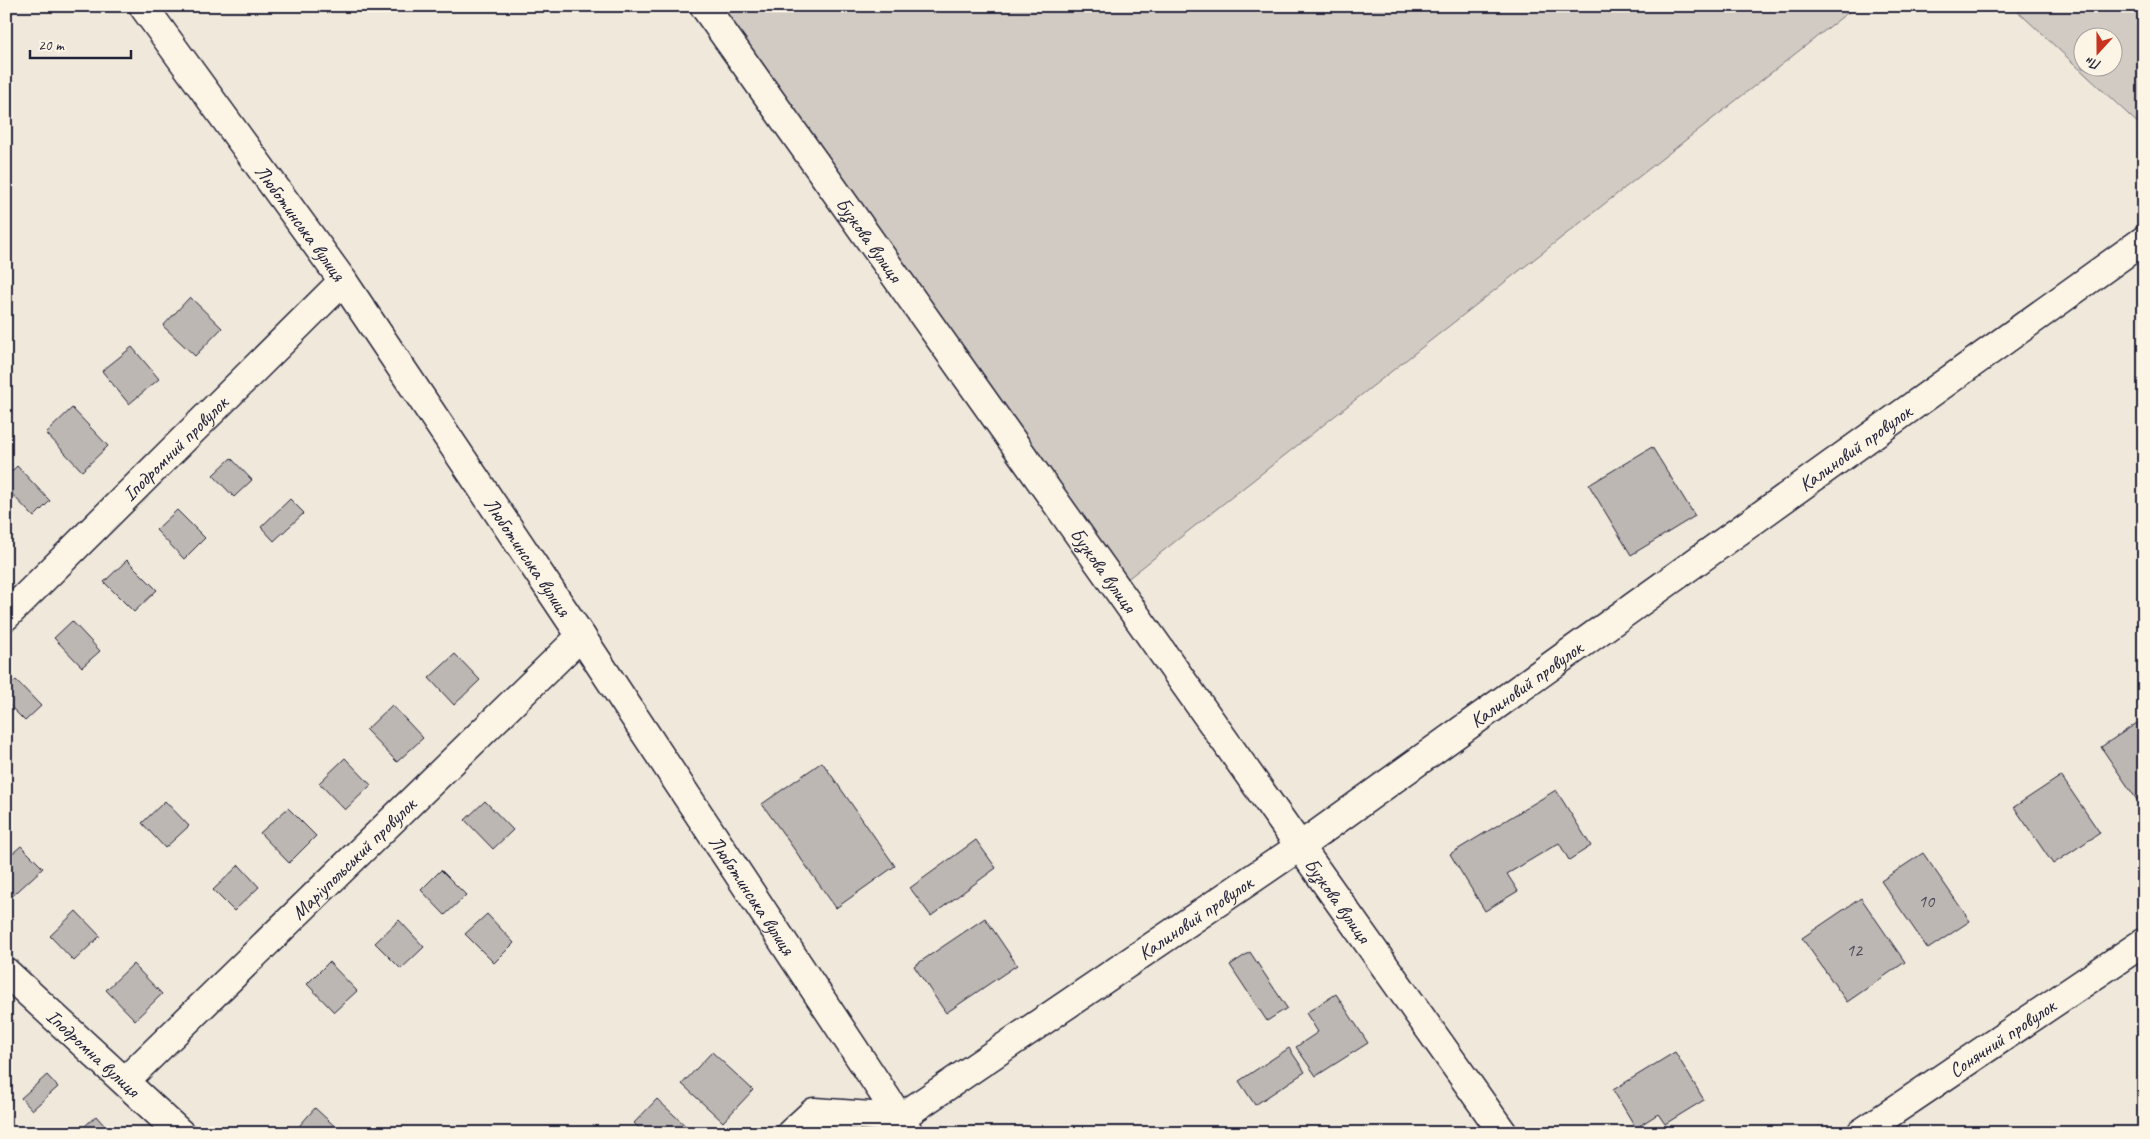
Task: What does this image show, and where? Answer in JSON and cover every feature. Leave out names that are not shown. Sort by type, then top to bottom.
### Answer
[{"type":"street","name":"Люботинська вулиця","points":[[143,6],[343,281],[581,636],[904,1126]]},
{"type":"street","name":"Бузкова вулиця","points":[[704,6],[1503,1133]]},
{"type":"street","name":"Калиновий провулок","points":[[904,1126],[1299,847],[2144,240]]},
{"type":"street","name":"Іподромний провулок","points":[[6,616],[343,281]]},
{"type":"street","name":"Маріупольський провулок","points":[[125,1081],[581,636]]},
{"type":"street","name":"Сонячний провулок","points":[[1861,1133],[2144,942]]},
{"type":"street","name":"Іподромна вулиця","points":[[6,972],[180,1133]]},
{"type":"street","points":[[791,1133],[814,1112],[904,1126]]},
{"type":"shaded area","points":[[704,6],[1856,6],[1116,588]]},
{"type":"shaded area","points":[[2012,6],[2144,6],[2144,129],[2089,78],[2122,78],[2122,28],[2072,28],[2072,62]]},
{"type":"building","points":[[190,297],[222,328],[195,356],[163,326]]},
{"type":"building","points":[[132,347],[159,379],[129,404],[102,371]]},
{"type":"building","points":[[72,408],[108,446],[82,471],[46,433]]},
{"type":"building","points":[[1652,447],[1695,516],[1631,555],[1589,485]]},
{"type":"building","points":[[231,458],[252,480],[234,497],[213,475]]},
{"type":"building","points":[[17,466],[50,501],[34,517],[6,488],[6,477]]},
{"type":"building","points":[[290,499],[304,513],[274,541],[261,527]]},
{"type":"building","points":[[177,510],[205,538],[184,559],[156,530]]},
{"type":"building","points":[[127,560],[157,590],[134,612],[104,582]]},
{"type":"building","points":[[72,621],[100,651],[82,667],[54,638]]},
{"type":"building","points":[[455,654],[480,680],[454,705],[429,678]]},
{"type":"building","points":[[16,680],[41,706],[25,721],[6,702],[6,689]]},
{"type":"building","points":[[392,705],[423,738],[397,762],[366,730]]},
{"type":"building","points":[[2137,723],[2144,733],[2144,796],[2137,800],[2101,747]]},
{"type":"building","points":[[345,758],[371,785],[345,810],[319,783]]},
{"type":"building","points":[[822,762],[895,866],[836,908],[762,804]]},
{"type":"building","points":[[2061,776],[2100,833],[2053,864],[2014,807]]},
{"type":"building","points":[[1556,790],[1591,846],[1569,860],[1559,843],[1507,874],[1518,891],[1485,911],[1450,854]]},
{"type":"building","points":[[165,801],[189,826],[165,848],[142,823]]},
{"type":"building","points":[[485,801],[513,830],[493,849],[465,820]]},
{"type":"building","points":[[288,808],[316,836],[289,863],[260,833]]},
{"type":"building","points":[[976,840],[996,868],[931,916],[910,888]]},
{"type":"building","points":[[21,846],[43,868],[6,902],[6,859]]},
{"type":"building","points":[[1923,853],[1970,921],[1928,949],[1881,881]]},
{"type":"building","points":[[239,865],[259,887],[234,911],[213,890]]},
{"type":"building","points":[[441,870],[466,895],[445,915],[421,890]]},
{"type":"building","points":[[1861,898],[1905,962],[1847,1002],[1802,938]]},
{"type":"building","points":[[76,911],[100,936],[74,961],[50,936]]},
{"type":"building","points":[[487,914],[514,943],[494,963],[465,934]]},
{"type":"building","points":[[985,918],[1017,965],[946,1013],[914,966]]},
{"type":"building","points":[[399,920],[424,947],[401,969],[375,943]]},
{"type":"building","points":[[1250,952],[1287,1008],[1267,1021],[1230,965]]},
{"type":"building","points":[[329,962],[357,991],[334,1012],[307,984]]},
{"type":"building","points":[[133,964],[162,994],[135,1020],[106,990]]},
{"type":"building","points":[[1336,994],[1368,1043],[1316,1076],[1296,1047],[1318,1032],[1306,1013]]},
{"type":"building","points":[[1289,1048],[1305,1072],[1255,1105],[1239,1081]]},
{"type":"building","points":[[712,1052],[753,1090],[723,1122],[682,1084]]},
{"type":"building","points":[[1675,1052],[1704,1100],[1665,1124],[1658,1114],[1636,1128],[1613,1090]]},
{"type":"building","points":[[47,1075],[58,1087],[32,1110],[21,1098]]},
{"type":"building","points":[[657,1099],[691,1131],[689,1133],[644,1133],[634,1123]]},
{"type":"building","points":[[315,1108],[342,1133],[293,1133]]},
{"type":"building","points":[[96,1116],[111,1133],[77,1133]]}]
